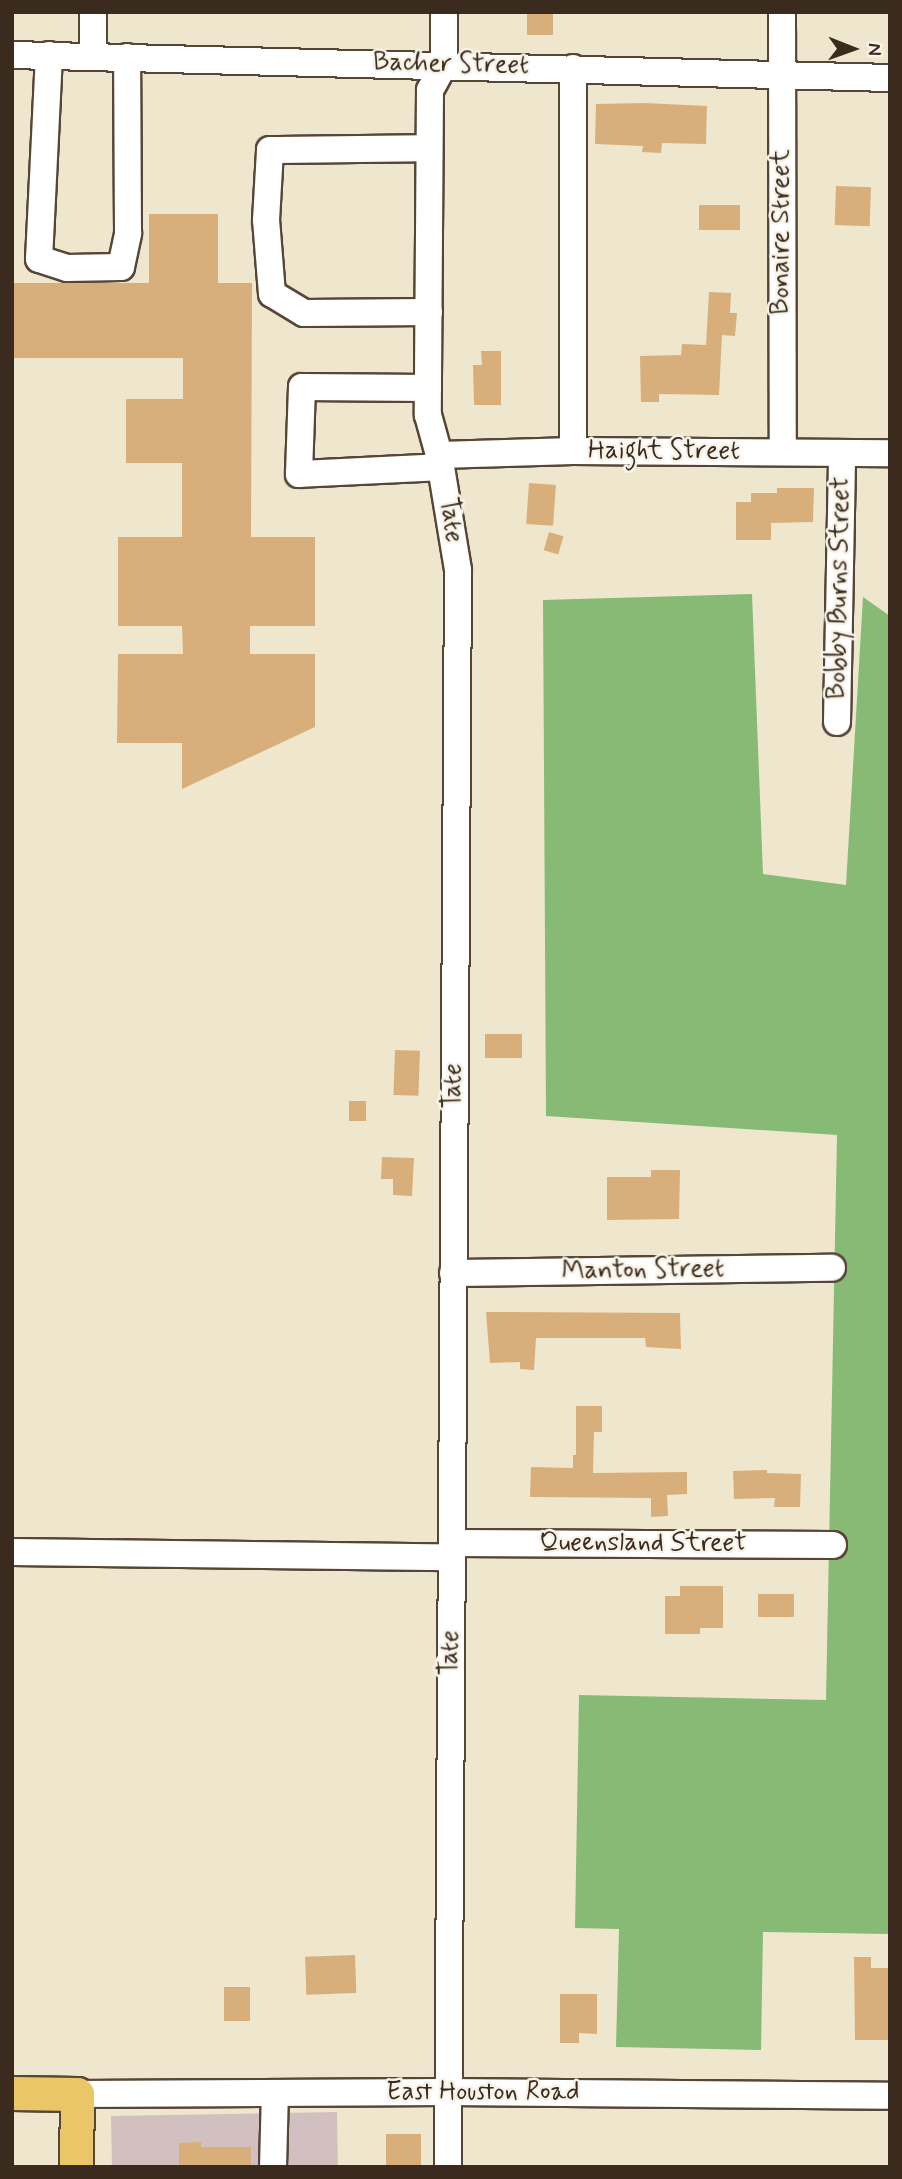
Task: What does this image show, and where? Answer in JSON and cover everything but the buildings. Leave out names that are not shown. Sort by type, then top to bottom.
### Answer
[{"type":"main road","points":[[12,2093],[77,2094],[76,2167]]},
{"type":"street","points":[[93,12],[93,56]]},
{"type":"street","name":"Tate","points":[[444,12],[444,65],[429,90],[428,415],[440,461],[458,570],[448,2167]]},
{"type":"street","name":"Bonaire Street","points":[[782,12],[783,452]]},
{"type":"street","name":"Bacher Street","points":[[12,55],[890,78]]},
{"type":"street","points":[[49,55],[39,259],[67,268],[121,267],[128,233],[127,57]]},
{"type":"street","points":[[573,68],[573,451]]},
{"type":"street","points":[[429,148],[270,150],[266,219],[272,294],[304,313],[429,312]]},
{"type":"street","name":"Haight Street","points":[[428,388],[302,387],[299,474],[573,451],[890,453]]},
{"type":"street","name":"Bobby Burns Street","points":[[837,722],[842,453]]},
{"type":"street","name":"Manton Street","points":[[453,1273],[832,1268]]},
{"type":"street","name":"Queensland Street","points":[[12,1552],[833,1545]]},
{"type":"street","name":"East Houston Road","points":[[77,2094],[448,2092],[890,2096]]},
{"type":"street","points":[[273,2167],[275,2093]]},
{"type":"shaded area","points":[[337,2112],[338,2167],[112,2167],[111,2116]]},
{"type":"green space","points":[[752,594],[763,874],[846,885],[863,597],[890,616],[890,1934],[763,1932],[761,2050],[616,2047],[619,1929],[575,1928],[579,1695],[826,1700],[837,1135],[546,1116],[543,600]]}]
